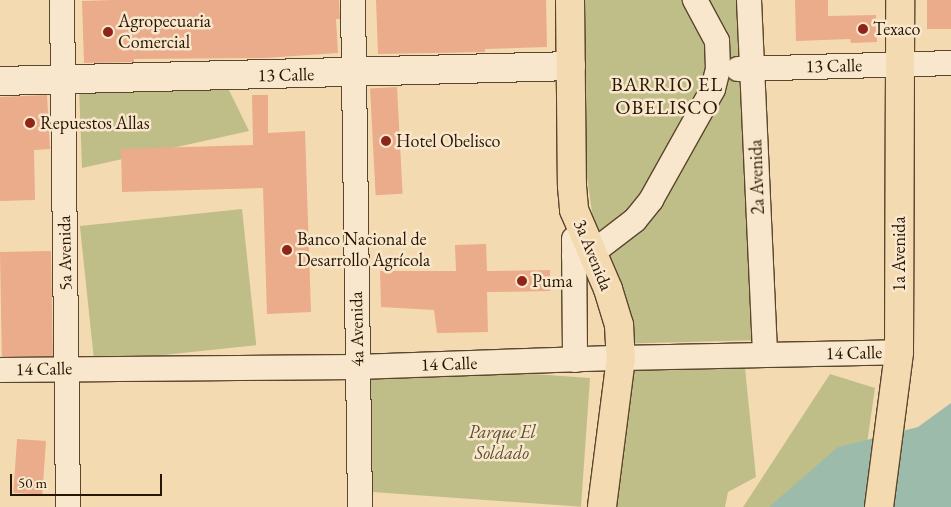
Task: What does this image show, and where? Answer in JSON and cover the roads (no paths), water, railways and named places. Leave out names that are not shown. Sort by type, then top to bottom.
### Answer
[{"type":"main road","name":"3a Avenida","points":[[570,0],[572,186],[574,210],[583,254],[619,325],[621,358],[602,507]]},
{"type":"main road","name":"1a Avenida","points":[[879,507],[898,363],[900,0]]},
{"type":"street","name":"5a Avenida","points":[[62,0],[68,507]]},
{"type":"street","name":"4a Avenida","points":[[353,0],[360,507]]},
{"type":"street","points":[[575,360],[583,254],[635,220],[651,200],[712,89],[718,69],[717,41],[694,0]]},
{"type":"street","name":"2a Avenida","points":[[749,0],[765,354]]},
{"type":"street","name":"13 Calle","points":[[718,69],[951,63]]},
{"type":"street","name":"13 Calle","points":[[0,81],[571,66]]},
{"type":"street","name":"14 Calle","points":[[0,370],[357,367],[765,354],[898,363]]},
{"type":"place","name":"Texaco","points":[[863,29]]},
{"type":"place","name":"Agropecuaria Comercial","points":[[108,32]]},
{"type":"place","name":"Repuestos Allas","points":[[30,123]]},
{"type":"place","name":"Hotel Obelisco","points":[[386,141]]},
{"type":"place","name":"Banco Nacional de Desarrollo Agrícola","points":[[287,250]]},
{"type":"place","name":"Puma","points":[[522,281]]},
{"type":"district","name":"BARRIO EL OBELISCO","points":[[667,96]]},
{"type":"park label","name":"Parque El Soldado","points":[[502,443]]}]
